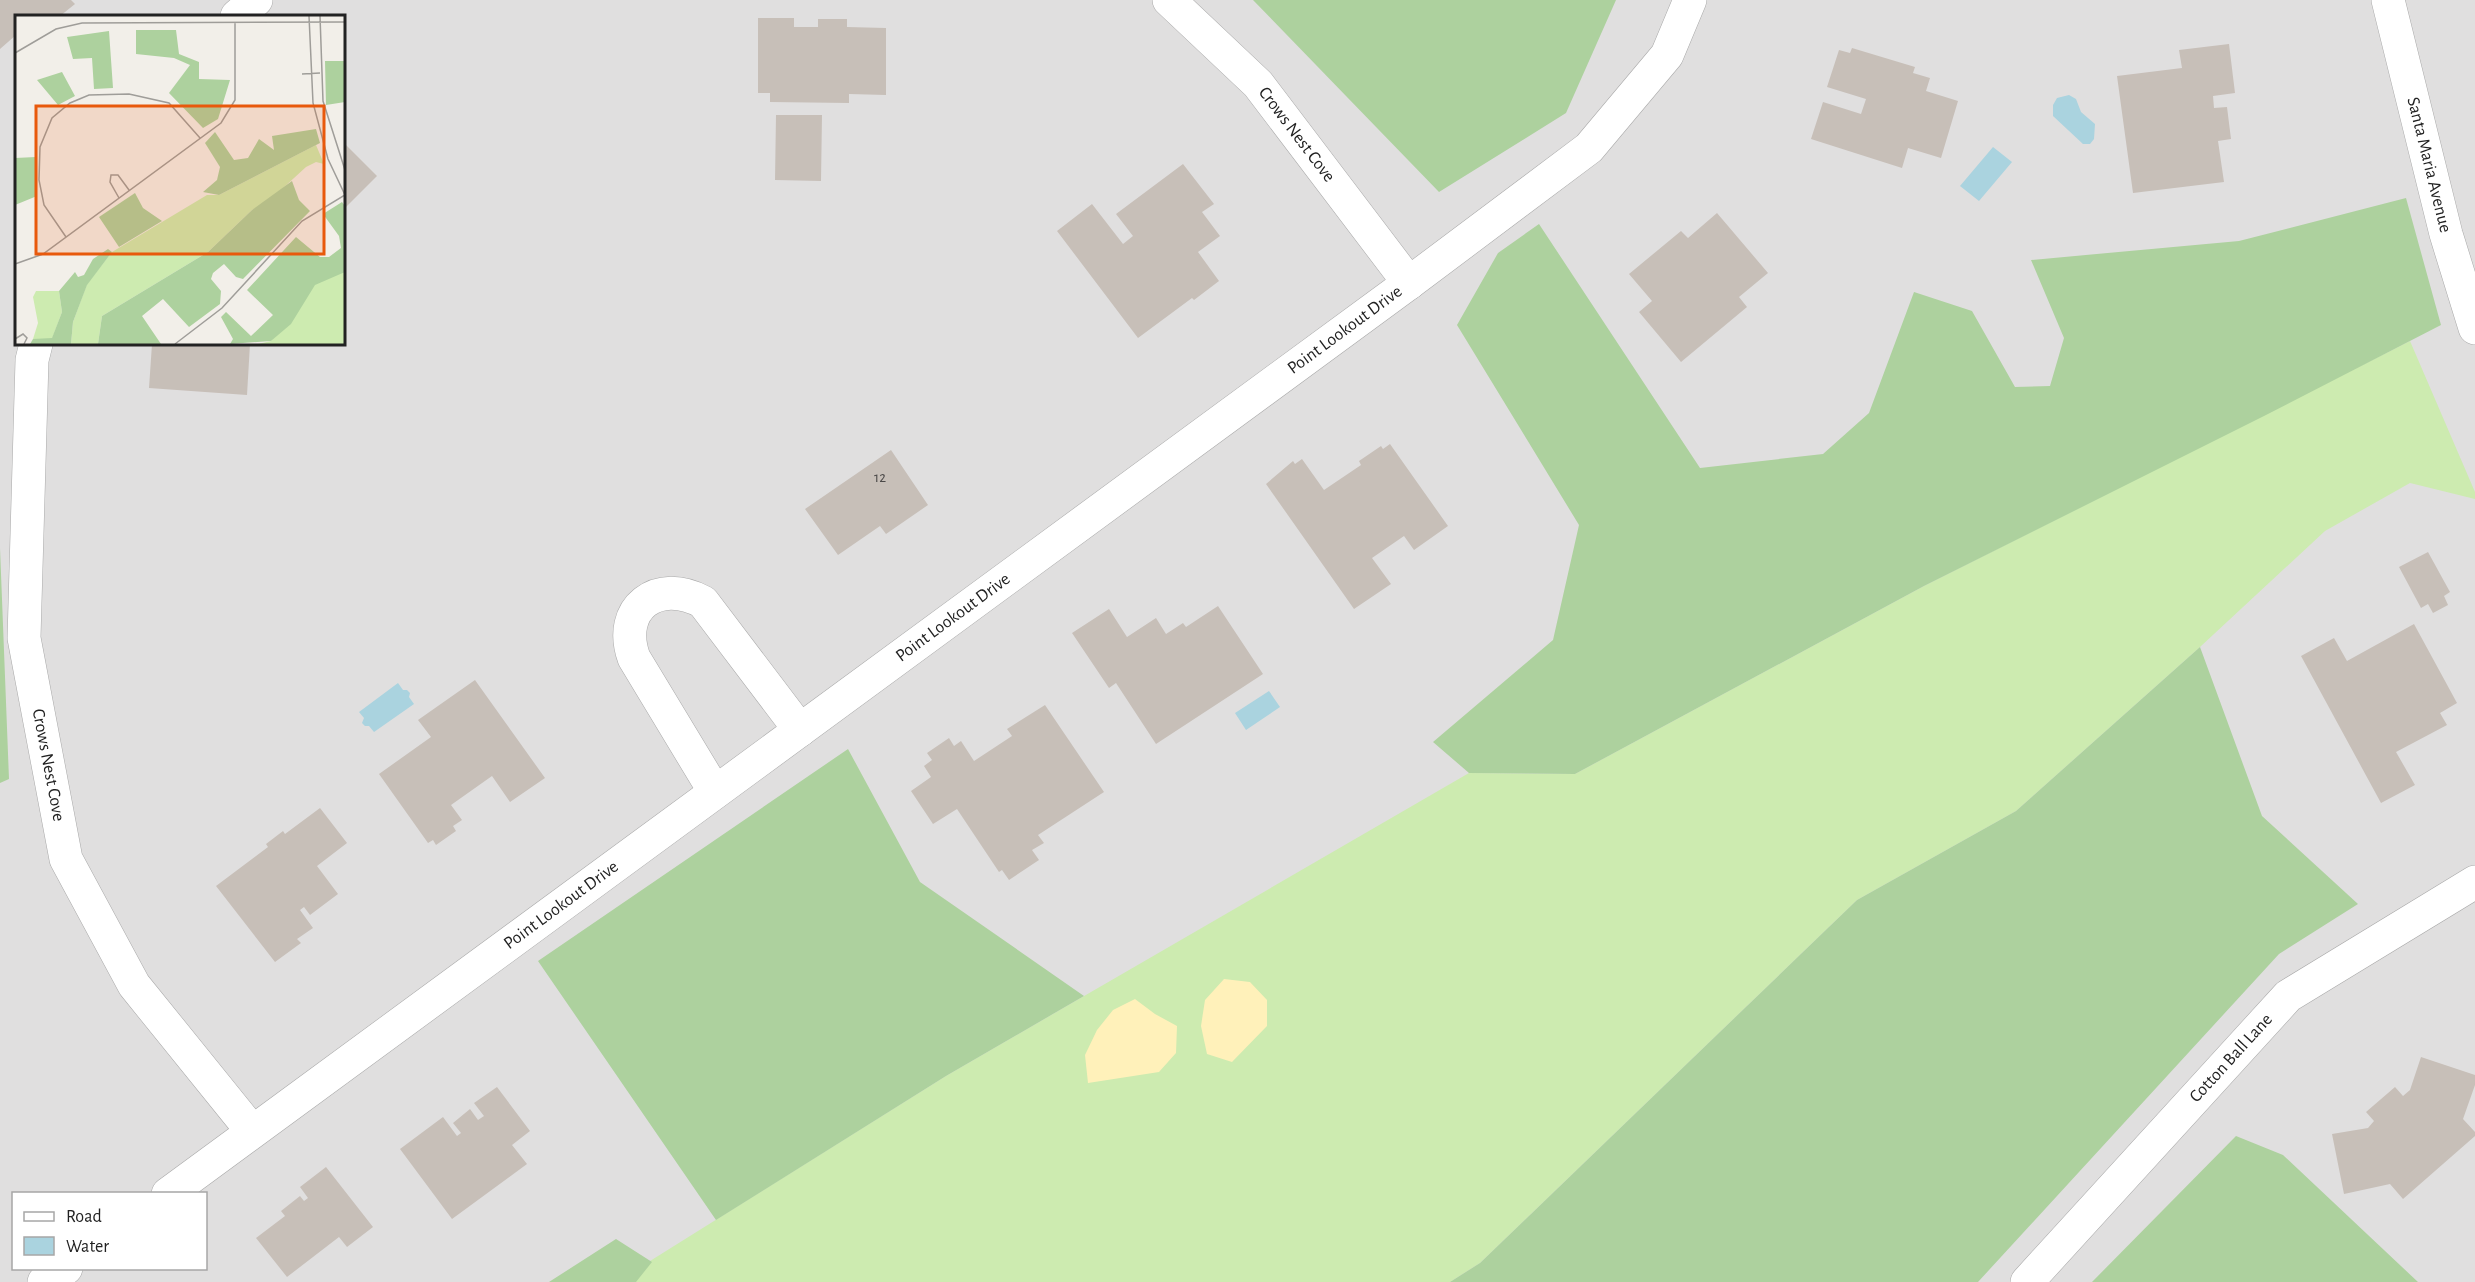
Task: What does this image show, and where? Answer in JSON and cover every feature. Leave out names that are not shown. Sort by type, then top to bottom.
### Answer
[{"type":"street","points":[[238,15],[256,0]]},
{"type":"street","name":"Crows Nest Cove","points":[[1169,0],[1258,84],[1409,283]]},
{"type":"street","name":"Point Lookout Drive","points":[[171,1192],[1409,283],[1589,147],[1667,56],[1690,0]]},
{"type":"street","name":"Santa Maria Avenue","points":[[2388,0],[2446,234],[2475,328]]},
{"type":"street","name":"Crows Nest Cove","points":[[36,345],[32,360],[24,639],[66,859],[134,985],[252,1131]]},
{"type":"street","points":[[715,792],[634,658],[629,644],[629,628],[635,613],[645,601],[658,594],[674,591],[690,594],[703,602],[800,730]]},
{"type":"street","name":"Cotton Ball Lane","points":[[2027,1282],[2288,996],[2475,882]]},
{"type":"street","points":[[44,1282],[64,1270]]},
{"type":"shaded area","points":[[0,0],[2475,0],[2475,1282],[0,1282]]},
{"type":"green space","points":[[1253,0],[1616,0],[1566,113],[1439,192]]},
{"type":"green space","points":[[2406,198],[2441,325],[1924,586],[1575,774],[1469,773],[1433,742],[1553,640],[1579,525],[1457,325],[1498,253],[1539,224],[1700,468],[1823,454],[1869,413],[1914,292],[1972,311],[2015,387],[2050,386],[2064,338],[2031,260],[2239,241]]},
{"type":"green space","points":[[2410,341],[2475,492],[2475,499],[2410,483],[2325,531],[2200,647],[2016,811],[1857,900],[1480,1263],[1450,1282],[634,1282],[650,1261],[946,1076],[1469,773],[1575,774],[1924,586]]},
{"type":"green space","points":[[0,548],[9,779],[0,783]]},
{"type":"green space","points":[[2200,647],[2262,816],[2358,904],[2279,954],[1978,1282],[1450,1282],[1480,1263],[1857,900],[2016,811]]},
{"type":"green space","points":[[848,749],[920,882],[1084,996],[946,1076],[716,1220],[538,961]]},
{"type":"green space","points":[[2236,1136],[2283,1155],[2418,1282],[2092,1282]]},
{"type":"green space","points":[[616,1239],[652,1262],[636,1282],[549,1282]]},
{"type":"sand","points":[[1224,979],[1250,982],[1267,1000],[1267,1026],[1232,1062],[1207,1054],[1201,1026],[1205,1000]]},
{"type":"sand","points":[[1135,999],[1155,1014],[1177,1026],[1176,1053],[1159,1072],[1088,1083],[1085,1055],[1097,1030],[1113,1010]]},
{"type":"water","points":[[2069,95],[2076,99],[2081,112],[2095,124],[2094,139],[2090,144],[2083,144],[2053,116],[2053,105],[2057,98]]},
{"type":"water","points":[[1993,147],[2012,162],[1979,201],[1960,186]]},
{"type":"water","points":[[398,683],[403,690],[410,693],[409,697],[414,704],[374,732],[362,723],[364,718],[359,712]]},
{"type":"water","points":[[1269,691],[1280,707],[1246,730],[1235,713]]},
{"type":"building","points":[[0,0],[71,0],[75,4],[61,15],[15,15],[15,36],[0,49]]},
{"type":"building","points":[[758,18],[794,18],[794,27],[818,27],[818,19],[847,19],[847,27],[886,28],[886,95],[849,94],[849,103],[770,102],[770,93],[758,93]]},
{"type":"building","points":[[2229,44],[2235,93],[2213,96],[2214,108],[2227,107],[2231,139],[2218,141],[2224,182],[2133,193],[2117,76],[2182,68],[2179,50]]},
{"type":"building","points":[[1852,48],[1915,67],[1913,73],[1930,78],[1926,91],[1958,101],[1941,158],[1908,148],[1902,168],[1811,139],[1823,102],[1861,114],[1866,99],[1827,87],[1839,50],[1850,53]]},
{"type":"building","points":[[776,115],[822,115],[821,181],[775,180]]},
{"type":"building","points":[[345,144],[377,176],[345,208]]},
{"type":"building","points":[[1183,164],[1214,204],[1202,212],[1220,236],[1198,252],[1219,281],[1138,338],[1057,231],[1092,204],[1123,244],[1133,236],[1116,214]]},
{"type":"building","points":[[1717,213],[1768,273],[1739,297],[1747,307],[1681,362],[1639,312],[1652,301],[1629,274],[1681,231],[1688,238]]},
{"type":"building","points":[[152,345],[250,345],[247,395],[149,388]]},
{"type":"building","points":[[1390,444],[1448,526],[1414,550],[1404,536],[1372,558],[1391,584],[1354,609],[1266,484],[1293,461],[1295,464],[1302,459],[1324,490],[1361,465],[1359,461],[1381,446],[1383,449]]},
{"type":"building","points":[[891,450],[928,505],[886,534],[880,526],[838,555],[805,509]]},
{"type":"building","points":[[2428,552],[2450,592],[2444,596],[2448,605],[2433,613],[2428,604],[2421,608],[2399,567]]},
{"type":"building","points":[[1218,606],[1263,674],[1156,744],[1116,683],[1109,688],[1072,633],[1109,609],[1127,637],[1156,618],[1166,634],[1183,623],[1186,627]]},
{"type":"building","points":[[2414,624],[2457,703],[2440,713],[2447,725],[2396,752],[2415,785],[2381,803],[2301,656],[2334,638],[2347,661]]},
{"type":"building","points":[[475,680],[545,778],[510,802],[492,776],[451,805],[462,820],[453,826],[456,831],[436,845],[433,840],[428,843],[379,774],[431,737],[418,720]]},
{"type":"building","points":[[1045,705],[1104,792],[1038,835],[1044,843],[1032,850],[1039,860],[1009,880],[1002,870],[999,872],[957,809],[933,824],[911,791],[931,777],[924,766],[932,760],[927,753],[949,738],[954,746],[961,741],[974,761],[1012,736],[1007,729]]},
{"type":"building","points":[[320,808],[347,843],[317,866],[338,894],[310,915],[304,907],[300,910],[313,928],[297,939],[301,943],[275,962],[216,886],[268,847],[266,844],[283,831],[285,834]]},
{"type":"building","points":[[2421,1057],[2475,1075],[2475,1085],[2463,1119],[2475,1132],[2475,1136],[2403,1199],[2390,1184],[2344,1194],[2332,1134],[2368,1128],[2374,1121],[2366,1112],[2395,1087],[2403,1096],[2410,1090]]},
{"type":"building","points":[[497,1087],[530,1131],[512,1145],[527,1164],[452,1219],[400,1149],[443,1117],[457,1136],[461,1133],[453,1123],[470,1109],[478,1120],[484,1116],[474,1103]]},
{"type":"building","points":[[326,1167],[373,1227],[347,1247],[339,1237],[287,1277],[256,1238],[285,1216],[281,1211],[300,1196],[304,1201],[308,1198],[300,1187]]}]
